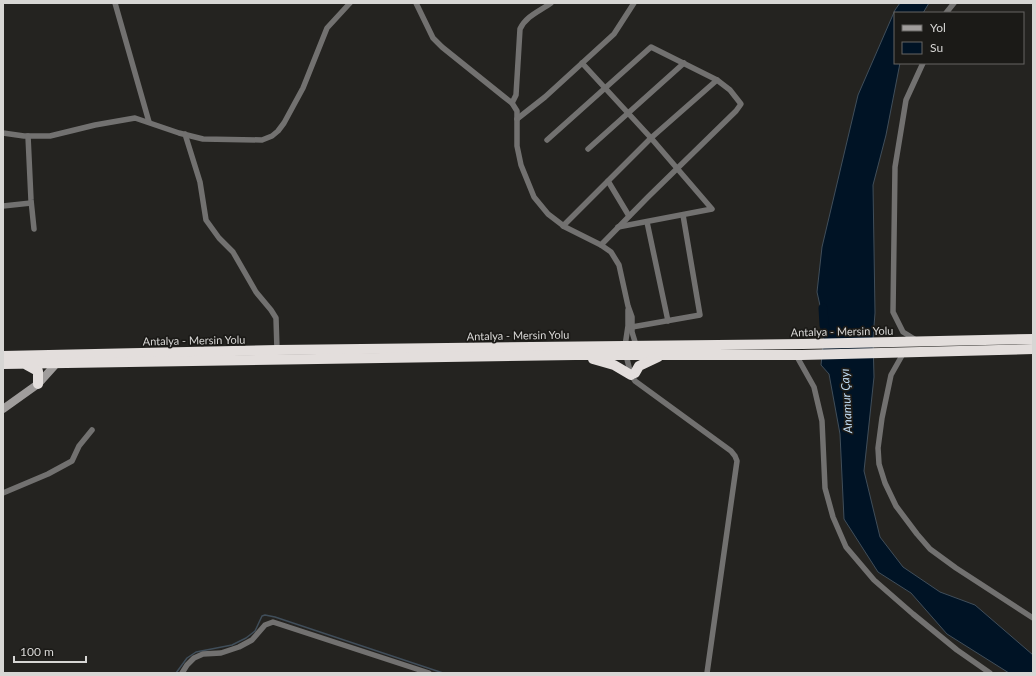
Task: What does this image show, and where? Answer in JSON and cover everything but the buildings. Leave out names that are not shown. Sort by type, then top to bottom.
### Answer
[{"type":"highway","name":"Antalya - Mersin Yolu","points":[[3,356],[56,359],[575,355],[631,350],[664,355],[799,355],[899,348],[918,341],[1033,339]]},
{"type":"highway","name":"Antalya - Mersin Yolu","points":[[3,364],[23,364],[56,359],[277,350],[631,350],[803,344],[899,348],[1033,349]]},
{"type":"highway","points":[[575,355],[608,362],[634,376],[639,366],[643,363],[664,355]]},
{"type":"highway","points":[[23,364],[38,371],[38,384]]},
{"type":"street","points":[[115,3],[149,122]]},
{"type":"street","points":[[3,133],[28,136],[50,136],[135,118],[203,139],[242,141],[262,140],[272,136],[284,123],[303,88],[327,28],[350,3]]},
{"type":"street","points":[[416,3],[429,32],[442,47],[488,83],[512,104],[517,111],[517,146],[525,178],[534,197],[548,214],[563,226],[601,245],[611,252],[619,265],[628,306],[632,317],[631,350],[634,364],[634,376]]},
{"type":"street","points":[[512,104],[516,95],[520,29],[528,18],[551,3]]},
{"type":"street","points":[[517,119],[545,97],[614,34],[634,3]]},
{"type":"street","points":[[947,12],[954,3]]},
{"type":"street","points":[[547,140],[651,47],[717,80],[730,90],[740,104],[736,111],[601,245]]},
{"type":"street","points":[[582,63],[651,138],[712,209],[618,227]]},
{"type":"street","points":[[588,149],[684,63]]},
{"type":"street","points":[[918,341],[903,332],[893,312],[895,167],[906,100],[923,64]]},
{"type":"street","points":[[563,226],[651,138],[717,80]]},
{"type":"street","points":[[186,134],[200,182],[206,220],[219,238],[233,252],[256,292],[276,318],[277,350]]},
{"type":"street","points":[[28,136],[31,203],[34,229]]},
{"type":"street","points":[[608,181],[629,216]]},
{"type":"street","points":[[3,206],[31,203]]},
{"type":"street","points":[[632,327],[700,315],[683,215]]},
{"type":"street","points":[[646,222],[668,321]]},
{"type":"street","points":[[628,306],[628,326],[634,376],[735,456],[737,461],[707,673]]},
{"type":"street","points":[[899,348],[891,375],[882,418],[878,448],[879,464],[885,483],[896,506],[930,549],[956,568],[1033,618]]},
{"type":"street","points":[[799,355],[814,387],[822,421],[826,488],[833,517],[846,547],[874,580],[957,650],[990,673]]},
{"type":"street","points":[[3,409],[38,384],[56,359]]},
{"type":"street","points":[[3,493],[48,474],[72,461],[79,446],[92,430]]},
{"type":"street","points":[[182,673],[194,658],[203,654],[221,653],[239,647],[252,640],[265,625],[273,622],[429,673]]},
{"type":"water","points":[[900,3],[929,3],[924,12],[894,12]]},
{"type":"water","points":[[894,12],[894,64],[900,64],[886,135],[873,185],[875,313],[873,339],[874,377],[864,471],[880,537],[903,567],[940,592],[975,605],[1033,655],[1033,673],[1009,673],[947,634],[911,593],[878,572],[844,519],[840,434],[829,374],[821,365],[825,328],[817,292],[822,247],[858,95]]},
{"type":"waterway","name":"Anamur Çayı","points":[[823,308],[824,325],[829,340]]},
{"type":"waterway","points":[[176,673],[187,658],[196,652],[232,645],[246,638],[255,631],[262,616],[265,615],[443,673]]}]
